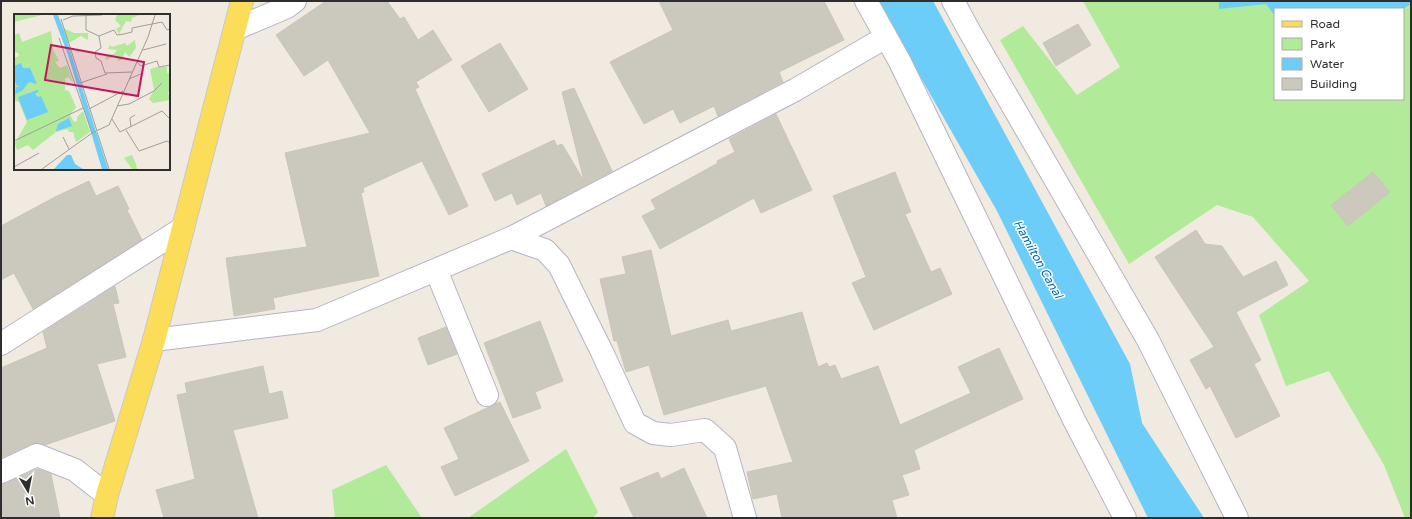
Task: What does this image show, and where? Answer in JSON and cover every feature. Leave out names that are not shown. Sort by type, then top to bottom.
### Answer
[{"type":"main road","points":[[102,518],[107,495],[154,340],[242,1]]},
{"type":"street","points":[[235,29],[287,7],[295,1]]},
{"type":"street","points":[[866,1],[900,62],[1074,420],[1125,518]]},
{"type":"street","points":[[953,1],[1148,340],[1237,518]]},
{"type":"street","points":[[154,340],[317,320],[511,238],[795,90],[886,37]]},
{"type":"street","points":[[1,344],[183,228]]},
{"type":"street","points":[[511,238],[545,250],[559,265],[635,423],[652,433],[671,435],[706,430],[725,448],[745,518]]},
{"type":"street","points":[[436,270],[487,395]]},
{"type":"street","points":[[1,472],[37,455],[75,470],[107,495]]},
{"type":"green space","points":[[1083,1],[1411,1],[1411,518],[1405,518],[1384,465],[1329,371],[1286,386],[1259,315],[1309,281],[1253,217],[1217,205],[1129,264],[1000,40],[1023,26],[1077,95],[1120,67]]},
{"type":"green space","points":[[566,449],[598,512],[593,518],[468,518]]},
{"type":"green space","points":[[386,465],[422,518],[335,518],[332,490]]},
{"type":"water","name":"Hamilton Canal","points":[[877,1],[933,1],[1130,364],[1142,423],[1204,518],[1148,518],[997,211]]},
{"type":"water","points":[[1219,1],[1411,1],[1411,4],[1404,8],[1274,8],[1274,15],[1266,4],[1219,9]]},
{"type":"building","points":[[326,1],[387,1],[400,19],[404,17],[418,40],[433,30],[452,60],[416,82],[419,87],[415,89],[468,206],[449,215],[422,161],[363,188],[364,192],[361,193],[379,276],[273,298],[275,309],[234,316],[226,258],[307,247],[285,153],[370,133],[328,60],[304,76],[276,35]]},
{"type":"building","points":[[659,1],[824,1],[844,40],[779,72],[783,82],[718,116],[714,106],[680,123],[673,109],[644,124],[610,62],[673,30]]},
{"type":"building","points":[[1078,24],[1091,45],[1056,66],[1043,43]]},
{"type":"building","points":[[500,43],[528,89],[489,112],[461,66]]},
{"type":"building","points":[[574,88],[612,171],[546,206],[541,193],[517,205],[512,193],[495,201],[482,174],[554,140],[557,146],[562,144],[584,181],[562,92]]},
{"type":"building","points":[[776,114],[812,190],[761,213],[754,198],[660,249],[642,216],[656,209],[651,200],[735,152],[729,139]]},
{"type":"building","points":[[895,172],[911,212],[905,214],[931,272],[940,268],[952,294],[874,330],[852,283],[866,277],[833,196]]},
{"type":"building","points":[[1373,172],[1390,192],[1348,226],[1331,205]]},
{"type":"building","points":[[89,181],[96,196],[118,186],[129,209],[127,210],[142,240],[33,309],[14,273],[1,280],[1,226],[55,197]]},
{"type":"building","points":[[1196,230],[1205,244],[1222,246],[1243,277],[1276,261],[1288,285],[1236,312],[1261,360],[1254,364],[1280,416],[1236,438],[1210,386],[1206,389],[1190,360],[1214,347],[1155,257]]},
{"type":"building","points":[[651,250],[671,336],[728,320],[731,331],[802,312],[818,367],[827,363],[829,367],[835,365],[841,379],[878,366],[900,425],[971,393],[958,367],[999,348],[1023,399],[914,450],[920,469],[902,475],[909,495],[892,500],[897,518],[782,518],[777,494],[753,499],[747,472],[793,462],[766,386],[664,415],[649,365],[626,372],[617,341],[614,341],[600,279],[626,274],[622,257]]},
{"type":"building","points":[[115,286],[119,303],[113,304],[126,357],[97,364],[115,421],[45,445],[37,443],[32,444],[1,458],[1,368],[47,348],[43,332]]},
{"type":"building","points":[[540,321],[563,381],[535,392],[541,408],[513,418],[484,343]]},
{"type":"building","points":[[446,327],[457,354],[428,365],[418,338]]},
{"type":"building","points":[[263,366],[269,394],[282,391],[288,418],[233,430],[258,518],[164,518],[156,490],[195,479],[177,395],[187,393],[185,383]]},
{"type":"building","points":[[500,402],[529,461],[455,496],[441,467],[459,459],[444,428]]},
{"type":"building","points":[[684,468],[707,518],[634,518],[620,488],[658,472],[661,479]]},
{"type":"building","points":[[37,469],[51,474],[60,518],[3,518],[1,506],[1,484]]}]
